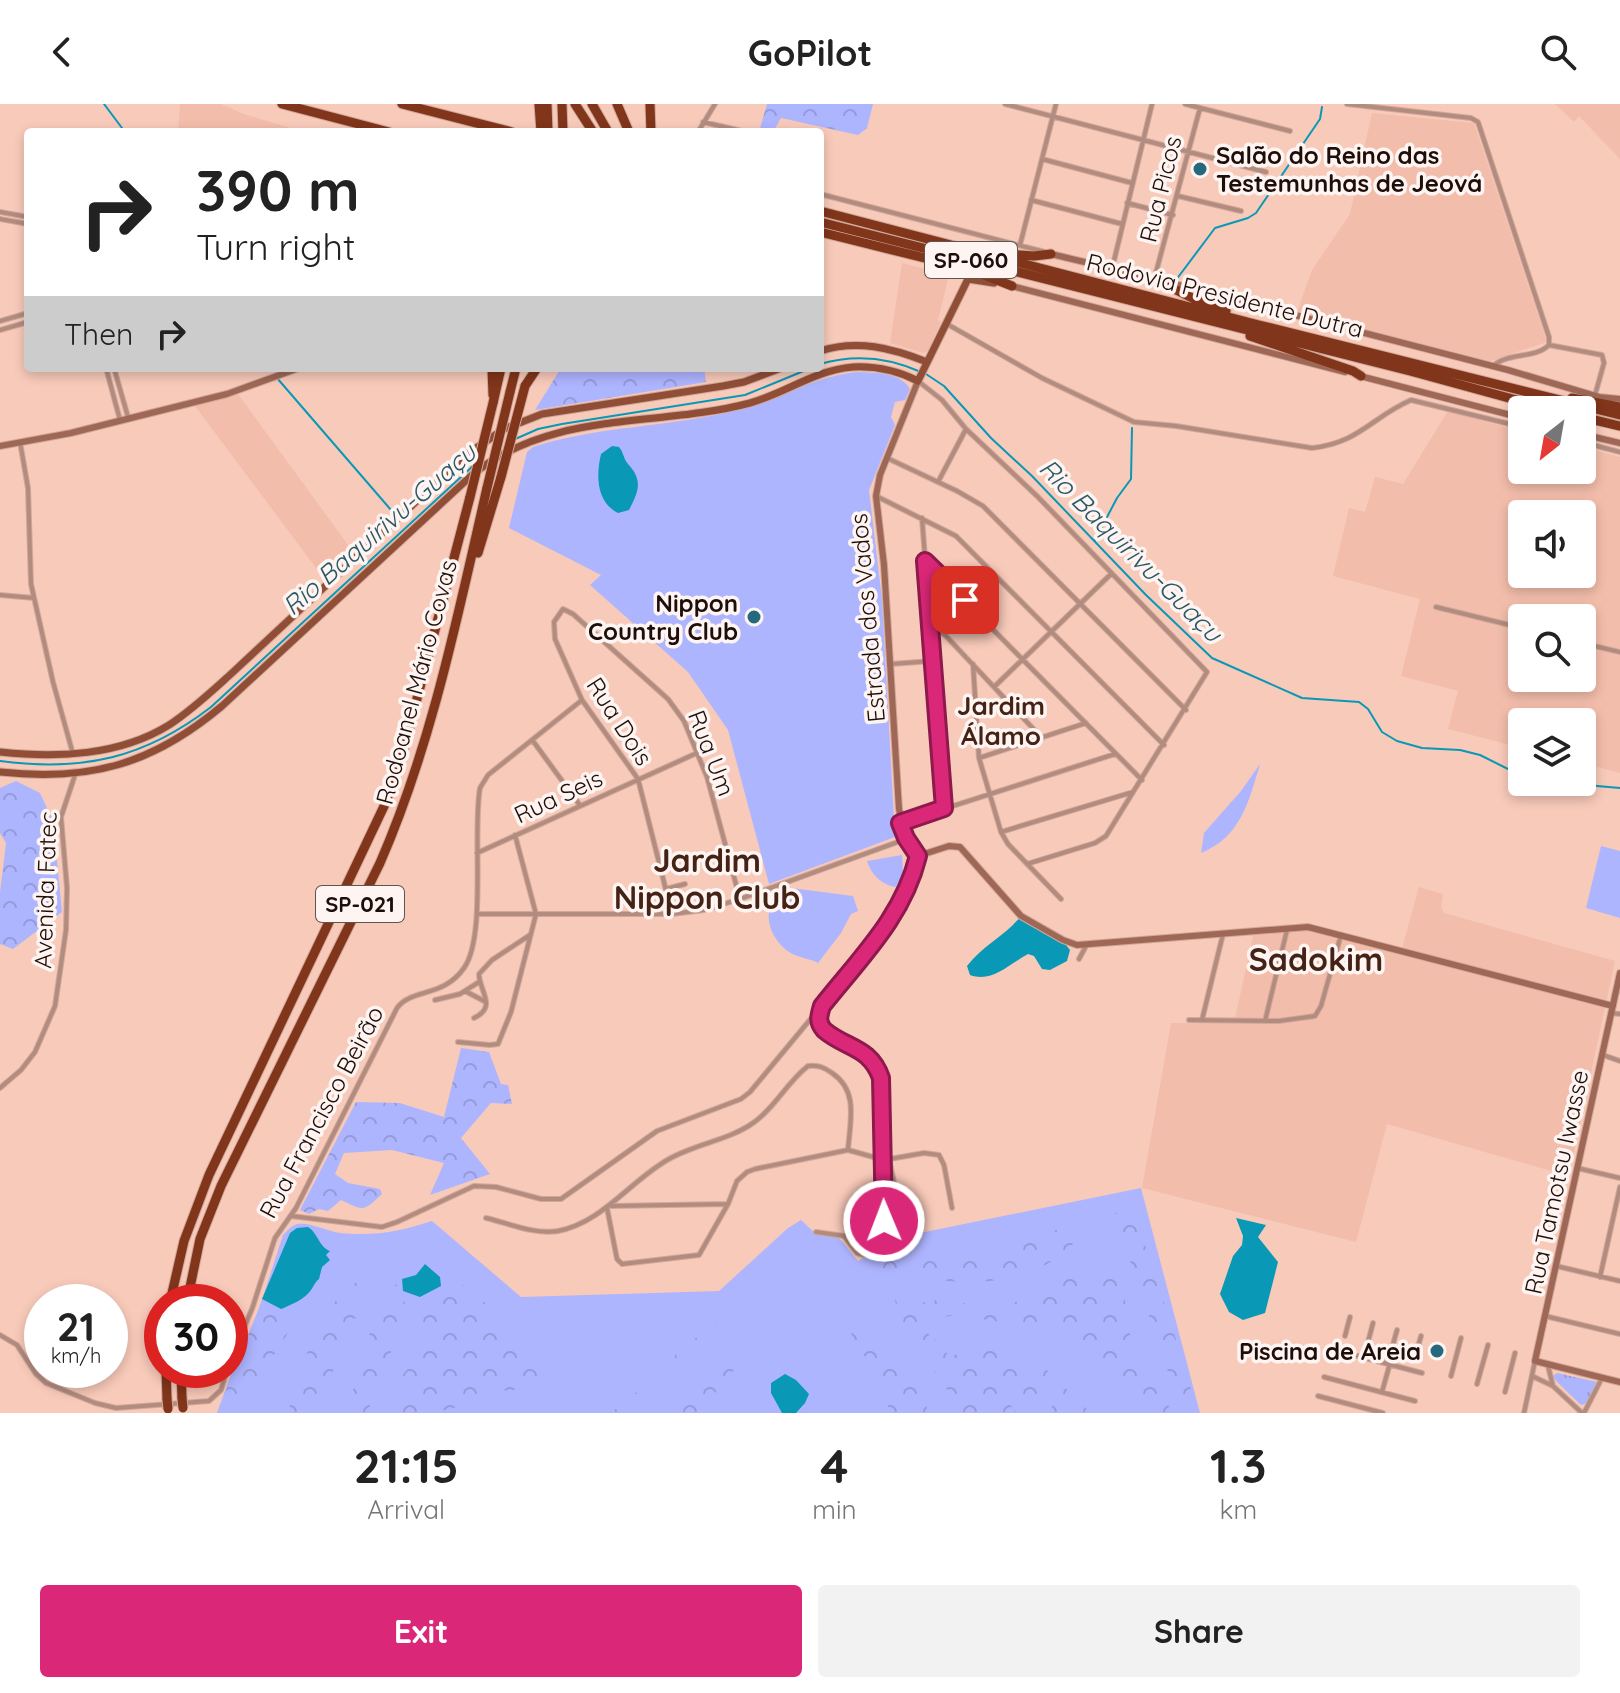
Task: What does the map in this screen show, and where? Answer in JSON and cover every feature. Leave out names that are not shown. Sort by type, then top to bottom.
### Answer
[{"type":"highway","points":[[282,104],[374,128]]},
{"type":"highway","points":[[402,104],[496,128]]},
{"type":"highway","points":[[539,104],[541,128]]},
{"type":"highway","points":[[547,104],[548,128]]},
{"type":"highway","points":[[562,104],[563,128]]},
{"type":"highway","points":[[575,104],[591,128]]},
{"type":"highway","points":[[592,104],[606,128]]},
{"type":"highway","points":[[617,104],[627,128]]},
{"type":"highway","points":[[650,104],[651,128]]},
{"type":"highway","name":"Rodovia Presidente Dutra","points":[[824,212],[1620,415]]},
{"type":"highway","name":"Rodovia Presidente Dutra","points":[[824,223],[1508,398]]},
{"type":"highway","points":[[824,233],[969,269],[1012,286]]},
{"type":"highway","points":[[960,247],[972,246],[1014,255],[1051,254]]},
{"type":"highway","points":[[1155,279],[1196,300],[1259,325]]},
{"type":"highway","points":[[1225,325],[1361,376]]},
{"type":"highway","points":[[492,372],[493,403]]},
{"type":"highway","name":"Rodoanel Mário Covas","points":[[174,1284],[184,1241],[209,1175],[386,802],[404,748],[500,372]]},
{"type":"highway","name":"Rodoanel Mário Covas","points":[[191,1284],[200,1239],[221,1186],[380,863],[403,809],[421,753],[515,372]]},
{"type":"highway","points":[[464,585],[474,566],[501,477],[528,372]]},
{"type":"highway","points":[[525,386],[534,372]]},
{"type":"highway","points":[[1543,395],[1555,396]]},
{"type":"highway","points":[[1596,400],[1620,403]]},
{"type":"highway","points":[[1596,420],[1620,426]]},
{"type":"main road","points":[[0,752],[114,767],[140,759],[175,742],[202,723],[465,482],[486,464],[514,447],[563,431],[749,403],[836,369],[889,370],[919,378],[968,279],[1012,286]]},
{"type":"main road","points":[[824,350],[844,346],[879,346],[926,364]]},
{"type":"main road","points":[[0,772],[40,774],[74,764],[138,740],[183,715],[466,455],[504,429],[542,414],[723,386],[770,372]]},
{"type":"street","points":[[700,128],[715,104]]},
{"type":"street","points":[[1005,104],[1266,172]]},
{"type":"street","points":[[1020,245],[1056,104]]},
{"type":"street","points":[[1112,269],[1152,104]]},
{"type":"street","points":[[1185,104],[1290,131]]},
{"type":"street","points":[[1347,104],[1471,118],[1478,122],[1549,345]]},
{"type":"street","name":"Rua Picos","points":[[1155,279],[1200,108]]},
{"type":"street","points":[[703,122],[729,128]]},
{"type":"street","points":[[1042,159],[1132,183]]},
{"type":"street","points":[[824,195],[1493,366],[1620,403]]},
{"type":"street","points":[[1178,196],[1241,211]]},
{"type":"street","points":[[1031,200],[1122,224]]},
{"type":"street","points":[[1127,203],[1173,215]]},
{"type":"street","points":[[0,212],[24,216]]},
{"type":"street","points":[[0,219],[24,223]]},
{"type":"street","points":[[1012,286],[1508,414]]},
{"type":"street","points":[[0,321],[24,314]]},
{"type":"street","points":[[0,330],[24,323]]},
{"type":"street","points":[[945,323],[1042,378],[1134,422],[1312,448],[1329,446],[1352,437],[1411,400],[1508,424]]},
{"type":"street","points":[[1493,366],[1500,361],[1543,350],[1549,345]]},
{"type":"street","points":[[1549,345],[1602,355],[1604,363],[1597,396]]},
{"type":"street","points":[[1508,370],[1515,358]]},
{"type":"street","points":[[107,372],[124,418]]},
{"type":"street","points":[[115,372],[124,418]]},
{"type":"street","points":[[0,446],[227,394],[288,372]]},
{"type":"street","points":[[108,378],[116,376]]},
{"type":"street","points":[[919,378],[1206,670],[1206,676],[1186,710],[1101,840],[1027,864]]},
{"type":"street","name":"Estrada dos Vados","points":[[918,856],[900,823],[884,565],[876,496],[887,458],[919,378]]},
{"type":"street","points":[[938,482],[966,429]]},
{"type":"street","points":[[1596,437],[1620,443]]},
{"type":"street","points":[[20,442],[28,488],[29,569],[74,764]]},
{"type":"street","points":[[1596,446],[1620,452]]},
{"type":"street","points":[[887,458],[983,506],[1186,710]]},
{"type":"street","points":[[876,496],[956,536],[1164,745]]},
{"type":"street","points":[[922,518],[944,808]]},
{"type":"street","points":[[925,561],[1142,780]]},
{"type":"street","points":[[995,686],[1111,574]]},
{"type":"street","points":[[0,595],[34,598]]},
{"type":"street","points":[[1436,607],[1508,625]]},
{"type":"street","name":"Rua Dois","points":[[573,614],[566,609],[561,611],[554,622],[553,634],[582,700],[638,779],[672,914]]},
{"type":"street","name":"Rua Um","points":[[573,614],[676,707],[707,777],[740,899]]},
{"type":"street","points":[[930,625],[939,630],[995,686],[1042,738]]},
{"type":"street","points":[[1596,646],[1620,652]]},
{"type":"street","points":[[891,664],[932,661]]},
{"type":"street","points":[[973,664],[979,758],[1001,832],[1008,844],[1061,899]]},
{"type":"street","name":"Rua Francisco Beirão","points":[[248,1318],[275,1238],[291,1216],[397,1008],[408,998],[439,990],[464,968],[469,958],[477,914],[480,788],[488,775],[582,700]]},
{"type":"street","points":[[979,758],[1086,723]]},
{"type":"street","points":[[533,741],[580,805]]},
{"type":"street","name":"Rua Seis","points":[[477,853],[697,753]]},
{"type":"street","points":[[900,823],[1115,753]]},
{"type":"street","name":"Avenida Fatec","points":[[0,1088],[21,1070],[35,1052],[55,1006],[66,930],[67,888],[61,817],[74,764]]},
{"type":"street","points":[[1001,832],[1134,792]]},
{"type":"street","points":[[458,1042],[490,1045],[501,1040],[511,1012],[536,914],[515,835]]},
{"type":"street","points":[[477,914],[672,914],[704,910],[906,838]]},
{"type":"street","points":[[291,1216],[382,1227],[474,1186],[496,1187],[541,1199],[561,1199],[657,1131],[741,1099],[822,1006],[892,918],[907,890],[918,856],[949,846],[960,847],[1021,916],[1063,940],[1086,946],[1308,927],[1620,1014]]},
{"type":"street","points":[[666,889],[685,884]]},
{"type":"street","points":[[1265,1021],[1287,928]]},
{"type":"street","points":[[474,1018],[481,1015],[486,1002],[487,993],[479,982],[479,974],[492,960],[532,933]]},
{"type":"street","points":[[1202,1020],[1223,934]]},
{"type":"street","points":[[1189,1020],[1265,1021],[1305,1019],[1318,1014],[1341,935]]},
{"type":"street","points":[[1079,959],[1086,946]]},
{"type":"street","name":"Rua Tamotsu Iwasse","points":[[1522,1413],[1528,1399],[1620,973]]},
{"type":"street","points":[[435,1000],[465,991],[479,982]]},
{"type":"street","points":[[465,991],[486,1002]]},
{"type":"street","points":[[816,1232],[844,1236],[860,1255],[870,1251],[884,1221],[887,1160],[879,1072],[866,1054],[824,1030],[819,1020],[822,1006]]},
{"type":"street","points":[[1602,1054],[1620,1061]]},
{"type":"street","points":[[486,1218],[539,1231],[555,1232],[571,1227],[608,1207],[630,1185],[672,1157],[751,1125],[808,1066],[823,1067],[848,1087],[848,1150]]},
{"type":"street","points":[[608,1207],[617,1259],[622,1264],[699,1255],[728,1204],[737,1181],[747,1172],[848,1150],[887,1160],[924,1153],[939,1155],[944,1165],[952,1208]]},
{"type":"street","points":[[887,1160],[904,1229]]},
{"type":"street","points":[[1577,1168],[1620,1178]]},
{"type":"street","points":[[1600,1277],[1620,1187]]},
{"type":"street","points":[[608,1207],[728,1204]]},
{"type":"street","points":[[1556,1266],[1620,1281]]},
{"type":"street","points":[[1545,1316],[1620,1334]]},
{"type":"street","points":[[1345,1336],[1350,1317]]},
{"type":"street","points":[[1368,1342],[1373,1323]]},
{"type":"street","points":[[1382,1392],[1397,1330]]},
{"type":"street","points":[[0,1335],[17,1345],[31,1368],[46,1383],[105,1406],[137,1411],[209,1401],[222,1388]]},
{"type":"street","points":[[1416,1354],[1421,1336]]},
{"type":"street","points":[[1451,1376],[1461,1338]]},
{"type":"street","points":[[1477,1384],[1488,1345]]},
{"type":"street","points":[[1331,1349],[1422,1373]]},
{"type":"street","points":[[1505,1392],[1515,1353]]},
{"type":"street","points":[[1535,1361],[1620,1382]]},
{"type":"street","points":[[1548,1366],[1553,1386]]},
{"type":"street","points":[[1532,1376],[1553,1386],[1583,1413],[1602,1378]]},
{"type":"street","points":[[1324,1377],[1415,1401]]},
{"type":"street","points":[[1318,1396],[1383,1413]]},
{"type":"shaded area","points":[[180,104],[221,104],[291,128],[178,128]]},
{"type":"shaded area","points":[[1555,104],[1620,104],[1620,159],[1579,116],[1574,122]]},
{"type":"shaded area","points":[[1372,113],[1474,123],[1547,342],[1485,363],[1296,315],[1312,270],[1350,214]]},
{"type":"shaded area","points":[[902,263],[949,275],[938,320],[941,322],[928,350],[923,353],[890,343]]},
{"type":"shaded area","points":[[238,394],[351,549],[322,576],[195,406]]},
{"type":"shaded area","points":[[1448,411],[1508,428],[1508,484],[1596,484],[1596,451],[1620,457],[1620,773],[1596,767],[1596,708],[1508,708],[1508,744],[1448,729],[1458,691],[1401,676],[1420,599],[1333,576],[1349,508],[1365,512],[1375,477],[1403,484]]},
{"type":"shaded area","points":[[612,446],[619,447],[638,481],[629,510],[618,513],[605,502],[598,479],[601,454]]},
{"type":"shaded area","points":[[1419,887],[1443,894],[1441,907],[1444,913],[1615,961],[1569,1176],[1387,1124],[1356,1242],[1142,1188],[1171,1023],[1234,1023],[1254,932],[1307,928],[1401,952]]},
{"type":"shaded area","points":[[1020,917],[1066,945],[1070,950],[1067,961],[1050,970],[1042,969],[1034,956],[1028,954],[993,975],[970,975],[967,966],[973,959]]},
{"type":"shaded area","points":[[1236,1218],[1266,1225],[1258,1237],[1278,1262],[1265,1313],[1243,1320],[1229,1312],[1220,1294],[1233,1256],[1242,1245],[1243,1236]]},
{"type":"shaded area","points":[[308,1227],[330,1251],[326,1255],[330,1260],[322,1267],[319,1279],[308,1293],[281,1309],[262,1299],[290,1233],[297,1228]]},
{"type":"shaded area","points":[[425,1264],[440,1277],[441,1286],[420,1297],[403,1291],[402,1279],[416,1275]]},
{"type":"shaded area","points":[[785,1374],[796,1380],[809,1394],[796,1413],[782,1413],[771,1393],[771,1383]]},
{"type":"green space","points":[[767,104],[873,104],[867,128],[858,135],[781,118],[775,128],[760,128]]},
{"type":"green space","points":[[559,372],[705,372],[706,382],[535,410]]},
{"type":"green space","name":"Nippon Country Club","points":[[858,372],[894,376],[910,389],[905,400],[895,402],[891,417],[895,425],[869,490],[882,599],[895,837],[769,884],[728,730],[688,672],[590,585],[601,575],[509,528],[527,452],[533,447],[583,435],[734,411],[810,383]]},
{"type":"green space","points":[[1260,764],[1247,804],[1234,828],[1226,838],[1201,853],[1204,833]]},
{"type":"green space","points":[[16,781],[40,793],[53,821],[62,912],[13,949],[0,944],[0,892],[6,843],[0,833],[0,788]]},
{"type":"green space","points":[[1601,846],[1620,851],[1620,918],[1586,908]]},
{"type":"green space","points":[[902,855],[904,887],[881,881],[867,861]]},
{"type":"green space","points":[[791,888],[853,896],[858,911],[851,914],[818,963],[789,952],[770,927],[770,908],[774,900]]},
{"type":"green space","points":[[461,1048],[489,1052],[501,1084],[508,1085],[512,1104],[491,1103],[461,1138],[490,1174],[430,1195],[444,1163],[392,1150],[344,1153],[335,1174],[348,1183],[380,1189],[382,1194],[363,1208],[341,1200],[328,1211],[319,1209],[309,1214],[300,1210],[356,1102],[400,1103],[444,1117]]},
{"type":"green space","points":[[1141,1188],[1200,1413],[217,1413],[226,1388],[248,1388],[248,1334],[283,1235],[297,1224],[340,1233],[364,1234],[432,1221],[521,1297],[719,1291],[788,1228],[801,1220],[816,1234],[837,1237],[858,1261],[905,1236]]},
{"type":"green space","points":[[1124,1212],[1140,1230],[1189,1379],[1195,1413],[1182,1413],[1121,1234],[1110,1214]]},
{"type":"green space","points":[[1064,1227],[1074,1243],[1053,1260],[1029,1272],[1004,1279],[949,1281],[922,1278],[870,1265],[891,1254],[964,1257],[998,1252]]},
{"type":"green space","points":[[1113,1260],[1124,1290],[1135,1351],[1173,1413],[1147,1413],[1134,1387],[1121,1374],[1093,1363],[1080,1338],[1073,1334],[976,1318],[971,1314],[962,1318],[955,1315],[935,1319],[920,1304],[940,1300],[990,1307],[1009,1304],[1074,1271],[1082,1271],[1094,1278],[1101,1266]]},
{"type":"green space","points":[[384,1267],[396,1272],[396,1279],[379,1279],[364,1291],[361,1318],[348,1319],[337,1342],[332,1376],[313,1398],[311,1413],[288,1413],[297,1375],[328,1308],[365,1274]]},
{"type":"green space","points":[[457,1281],[477,1294],[525,1348],[555,1368],[519,1389],[492,1389],[457,1407],[433,1412],[391,1413],[401,1388],[401,1377],[414,1361],[421,1310],[439,1300],[451,1283]]},
{"type":"green space","points":[[392,1284],[397,1285],[399,1300],[405,1302],[390,1341],[392,1348],[388,1363],[367,1413],[341,1413],[354,1388],[376,1315],[378,1294],[388,1291]]},
{"type":"green space","points":[[894,1294],[912,1298],[922,1325],[931,1336],[943,1343],[949,1356],[962,1353],[971,1341],[978,1342],[1047,1370],[1091,1413],[1052,1413],[1058,1394],[1054,1390],[1029,1396],[1006,1387],[1000,1393],[1017,1413],[962,1413],[940,1378],[900,1327]]},
{"type":"green space","points":[[263,1298],[282,1311],[302,1303],[305,1306],[267,1366],[253,1398],[239,1403],[233,1413],[217,1413],[227,1388],[248,1388],[248,1336]]},
{"type":"green space","points":[[735,1313],[721,1326],[714,1339],[656,1390],[639,1413],[606,1413],[626,1405],[644,1383],[663,1372],[676,1354],[722,1317]]},
{"type":"green space","points":[[857,1316],[863,1330],[874,1338],[884,1340],[922,1388],[928,1413],[891,1413],[870,1365],[844,1322]]},
{"type":"green space","points":[[743,1355],[698,1413],[673,1413],[723,1362]]},
{"type":"green space","points":[[1557,1373],[1597,1382],[1588,1403],[1581,1405],[1556,1381],[1553,1376]]},
{"type":"waterway","points":[[104,104],[122,128]]},
{"type":"waterway","points":[[1176,280],[1215,228],[1256,213],[1320,119],[1322,107]]},
{"type":"waterway","name":"Rio Baquirivu-Guaçu","points":[[824,363],[871,359],[896,363],[921,372]]},
{"type":"waterway","name":"Rio Baquirivu-Guaçu","points":[[513,440],[538,429],[562,424],[745,395],[801,372]]},
{"type":"waterway","name":"Rio Baquirivu-Guaçu","points":[[926,374],[944,386],[991,438],[1212,658],[1302,698],[1359,702],[1368,709],[1382,732],[1397,741],[1422,748],[1460,750],[1480,755],[1508,769]]},
{"type":"waterway","points":[[277,378],[391,510]]},
{"type":"waterway","points":[[1095,540],[1117,498],[1131,479],[1132,428]]},
{"type":"waterway","name":"Rio Baquirivu-Guaçu","points":[[0,761],[59,764],[112,757],[162,738],[186,724],[211,707],[474,465]]},
{"type":"waterway","name":"Rio Baquirivu-Guaçu","points":[[1596,786],[1620,788]]},
{"type":"place","name":"Salão do Reino das Testemunhas de Jeová","points":[[1200,169]]},
{"type":"place","name":"Nippon Country Club","points":[[754,617]]},
{"type":"place","name":"Piscina de Areia","points":[[1437,1351]]},
{"type":"district","name":"Jardim Álamo","points":[[1001,720]]},
{"type":"district","name":"Jardim Nippon Club","points":[[707,878]]},
{"type":"district","name":"Sadokim","points":[[1316,959]]},
{"type":"route","points":[[884,1221],[881,1078],[866,1054],[836,1039],[820,1026],[819,1015],[822,1006],[877,939],[907,890],[918,856],[900,823],[944,808],[925,561],[965,600]]}]
